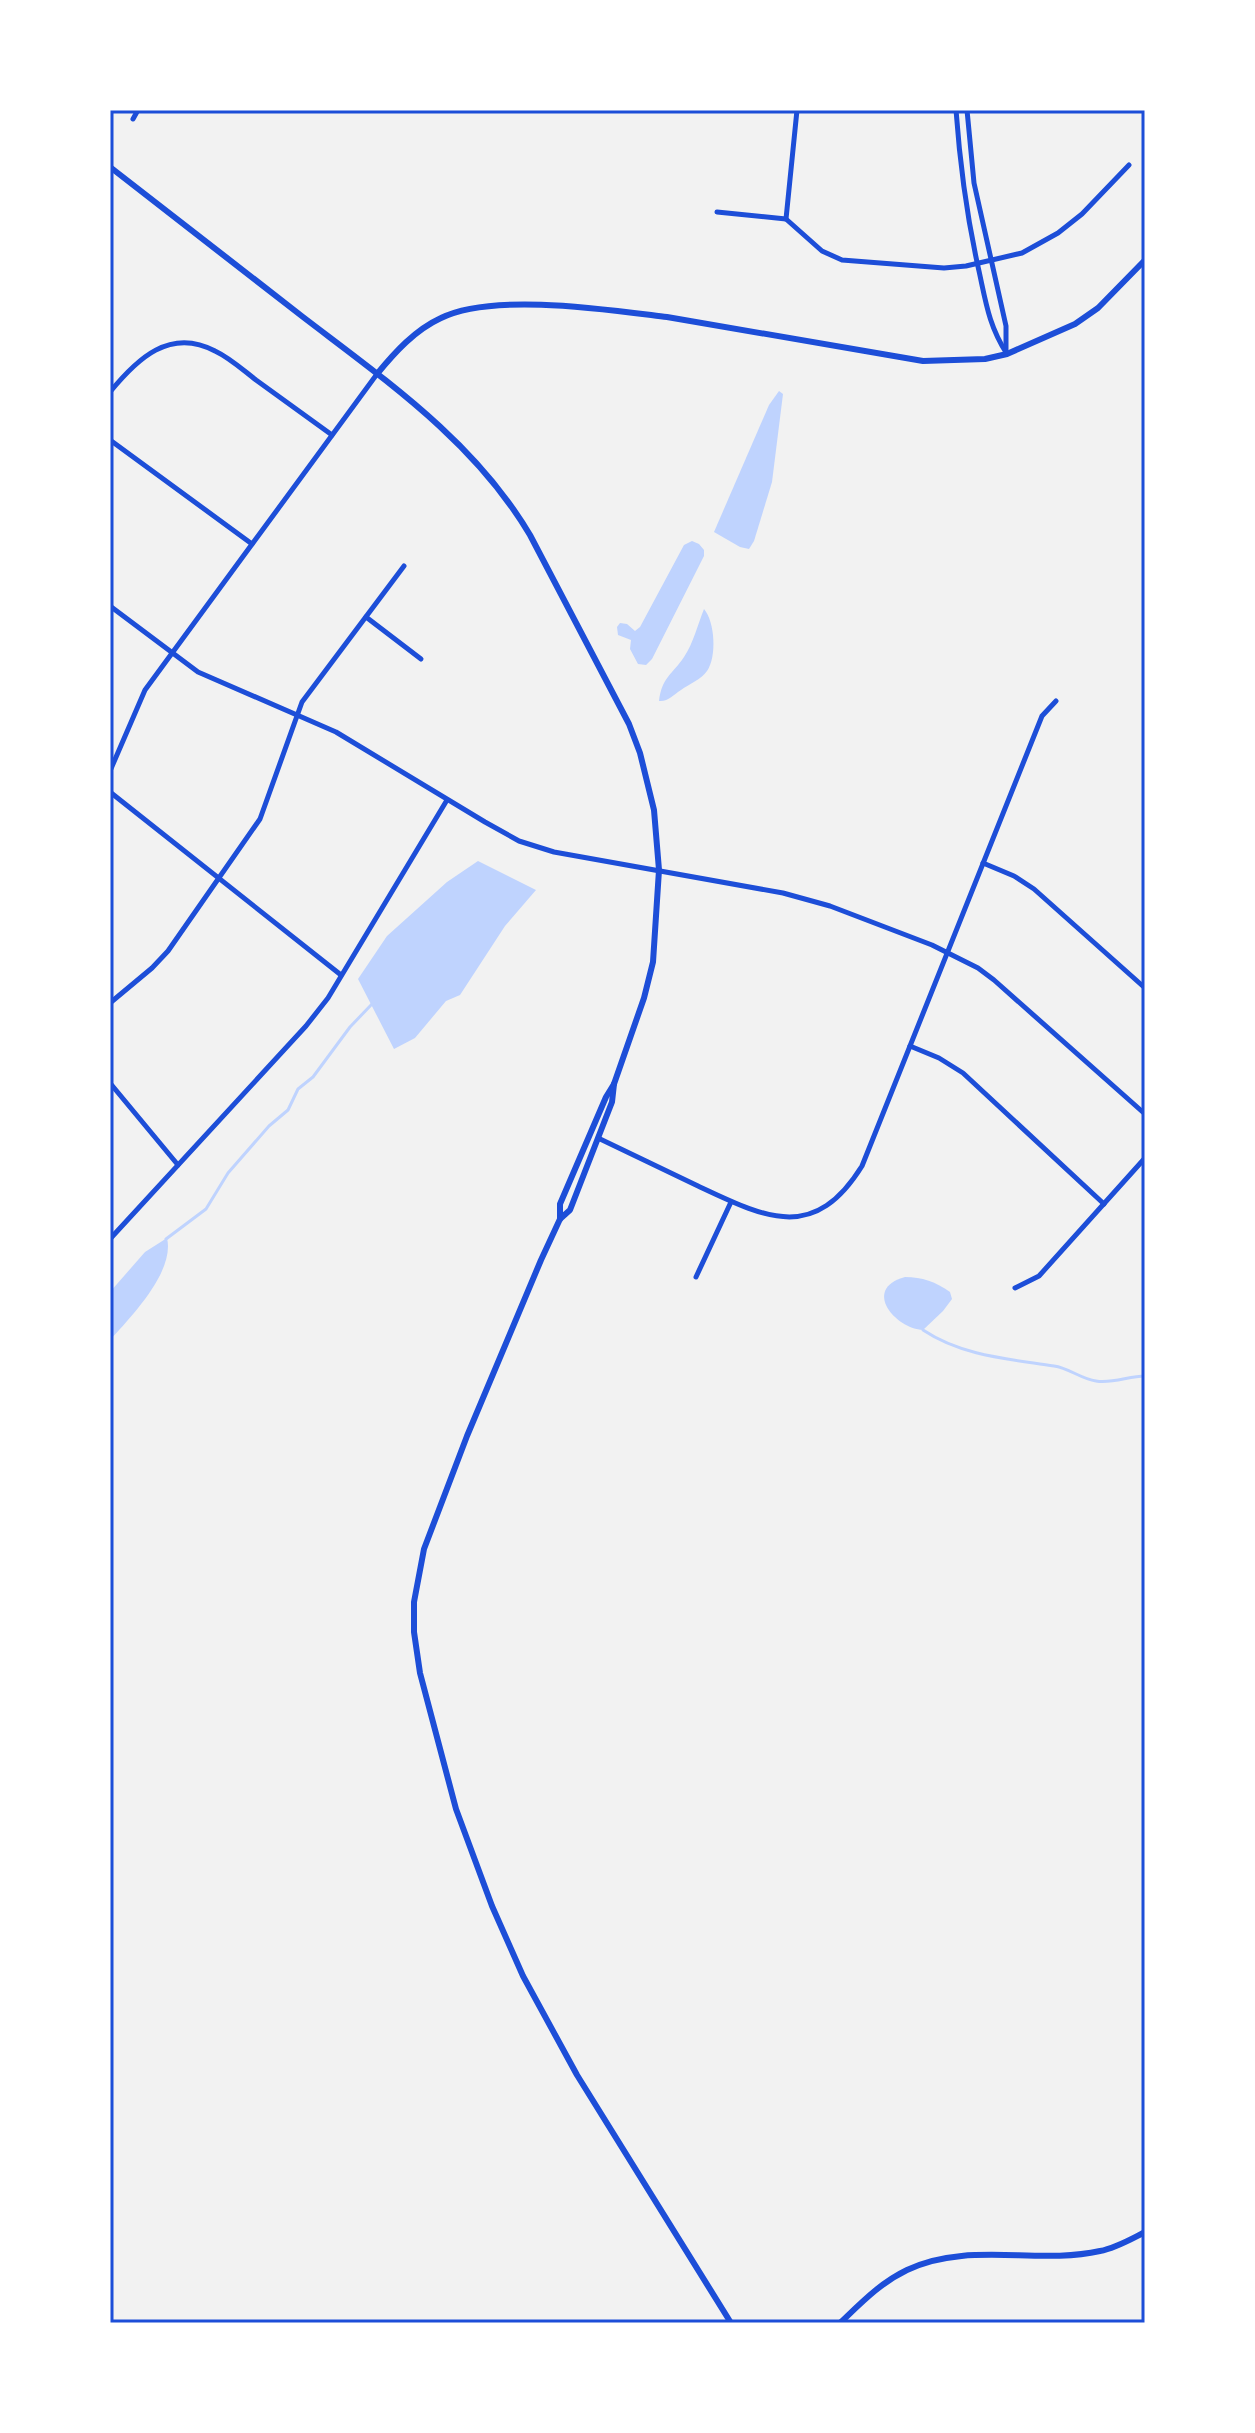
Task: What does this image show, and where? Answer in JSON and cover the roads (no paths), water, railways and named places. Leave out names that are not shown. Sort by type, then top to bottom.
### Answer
[{"type":"street","points":[[133,119],[138,110]]},
{"type":"street","points":[[786,219],[797,110]]},
{"type":"street","points":[[956,110],[963,188],[978,264],[993,331],[1007,354]]},
{"type":"street","points":[[967,110],[974,183],[1006,326],[1007,354]]},
{"type":"street","points":[[717,212],[786,219],[822,251],[842,260],[944,268],[978,264],[1022,253],[1058,233],[1082,214],[1129,165]]},
{"type":"street","points":[[110,167],[430,415],[481,466],[530,535],[629,724],[651,791],[659,870],[653,962],[644,998],[614,1084],[560,1204],[560,1219],[467,1436],[424,1549],[414,1602],[418,1661],[430,1718],[456,1809],[481,1880],[523,1976],[577,2075],[731,2323]]},
{"type":"street","points":[[110,771],[145,690],[172,653],[377,374],[400,346],[442,318],[471,309],[504,305],[627,312],[923,361],[985,359],[1007,354],[1075,324],[1098,308],[1145,260]]},
{"type":"street","points":[[110,392],[131,366],[145,355],[170,345],[195,344],[219,352],[332,435]]},
{"type":"street","points":[[110,440],[252,544]]},
{"type":"street","points":[[110,1003],[168,951],[260,819],[302,702],[404,566]]},
{"type":"street","points":[[110,606],[198,672],[336,732],[519,841],[542,848],[783,893],[932,945],[978,968],[994,980],[1145,1114]]},
{"type":"street","points":[[366,617],[421,659]]},
{"type":"street","points":[[598,1138],[731,1202],[777,1218],[806,1215],[824,1208],[846,1190],[862,1166],[1042,716],[1056,701]]},
{"type":"street","points":[[110,792],[342,975]]},
{"type":"street","points":[[110,1239],[306,1026],[342,975],[447,800]]},
{"type":"street","points":[[983,863],[1014,876],[1034,889],[1145,988]]},
{"type":"street","points":[[910,1046],[939,1058],[963,1073],[1104,1204]]},
{"type":"street","points":[[110,1083],[178,1165]]},
{"type":"street","points":[[560,1219],[570,1210],[612,1102],[614,1084]]},
{"type":"street","points":[[1015,1288],[1039,1276],[1145,1158]]},
{"type":"street","points":[[696,1277],[731,1202]]},
{"type":"street","points":[[840,2323],[882,2284],[920,2264],[955,2256],[1084,2254],[1110,2248],[1145,2232]]},
{"type":"water","points":[[779,391],[783,394],[772,482],[749,549],[714,532],[769,405]]},
{"type":"water","points":[[692,541],[704,550],[704,556],[652,659],[646,665],[638,664],[630,649],[631,640],[618,635],[617,627],[620,623],[627,624],[635,631],[640,627],[684,545]]},
{"type":"water","points":[[704,609],[712,631],[710,665],[699,679],[668,699],[659,701],[665,681],[690,646]]},
{"type":"water","points":[[478,861],[536,890],[505,926],[460,995],[446,1001],[415,1038],[394,1049],[358,979],[387,936],[447,882]]},
{"type":"water","points":[[167,1238],[168,1251],[158,1278],[140,1306],[110,1340],[110,1292],[145,1252]]},
{"type":"water","points":[[905,1277],[929,1281],[950,1292],[952,1299],[923,1330],[903,1323],[887,1308],[885,1290]]},
{"type":"waterway","points":[[166,1239],[206,1209],[228,1173],[269,1126],[288,1110],[298,1089],[313,1077],[350,1027],[372,1004]]},
{"type":"waterway","points":[[923,1330],[970,1351],[1059,1367],[1091,1380],[1102,1382],[1145,1376]]}]
